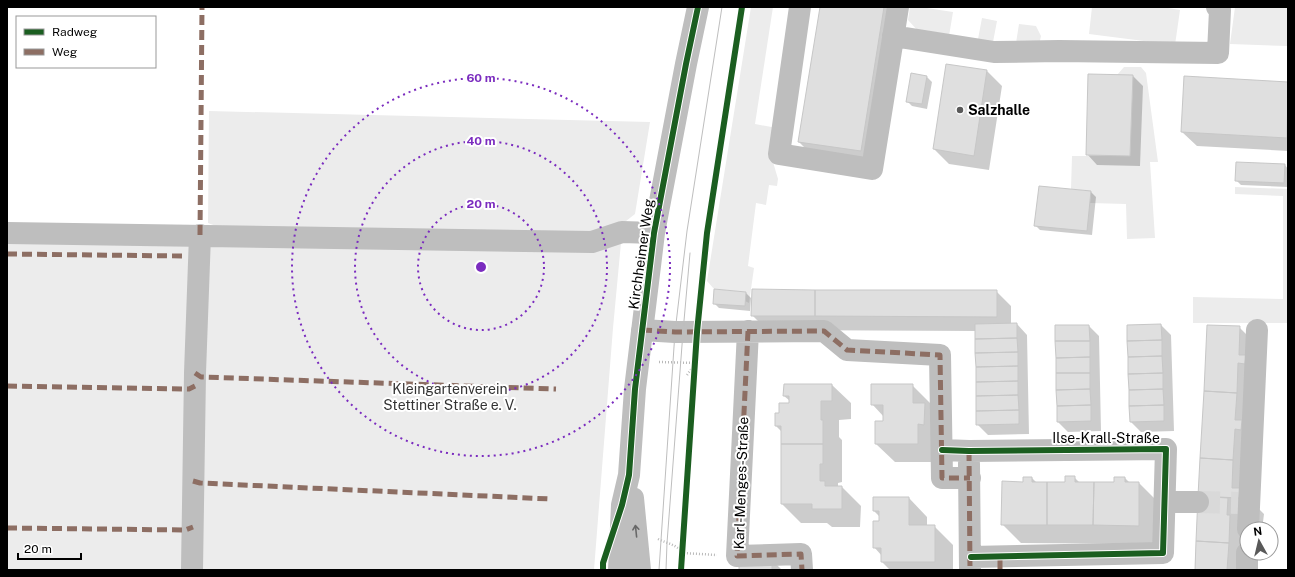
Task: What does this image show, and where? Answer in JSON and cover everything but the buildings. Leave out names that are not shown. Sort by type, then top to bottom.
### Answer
[{"type":"street","name":"Kirchheimer Weg","points":[[640,570],[630,474],[638,361],[654,233],[684,72],[698,7]]},
{"type":"street","points":[[800,7],[779,154],[872,169],[892,36],[898,7]]},
{"type":"street","points":[[892,36],[994,52],[1059,51],[1218,53],[1220,10],[1217,7]]},
{"type":"street","points":[[7,233],[592,242],[622,232],[654,233]]},
{"type":"street","points":[[192,570],[195,373],[200,235]]},
{"type":"street","points":[[642,330],[697,332],[824,331],[847,350],[940,355],[942,478],[970,478]]},
{"type":"street","points":[[1247,521],[1244,504],[1257,330]]},
{"type":"street","name":"Karl-Menges-Straße","points":[[748,331],[737,556],[801,554],[802,570]]},
{"type":"street","name":"Ilse-Krall-Straße","points":[[942,450],[1166,449],[1163,553],[1000,564],[971,564],[969,451]]},
{"type":"street","name":"Kirchheimer Weg","points":[[619,570],[622,505],[630,474]]},
{"type":"street","points":[[1165,502],[1198,502]]},
{"type":"path","points":[[681,570],[697,332],[707,233],[742,7]]},
{"type":"path","points":[[638,361],[695,363]]},
{"type":"path","points":[[687,375],[695,363]]},
{"type":"path","points":[[656,538],[678,546],[683,553]]},
{"type":"path","points":[[683,553],[737,556]]},
{"type":"green space","points":[[751,7],[773,7],[755,124],[777,128],[773,162],[778,179],[777,186],[769,185],[766,205],[756,203],[748,266],[754,268],[749,303],[745,301],[746,292],[714,289],[707,281]]},
{"type":"green space","points":[[910,7],[953,12],[949,36],[918,31],[908,20]]},
{"type":"green space","points":[[1092,7],[1162,7],[1180,10],[1175,45],[1089,34]]},
{"type":"green space","points":[[1235,7],[1288,7],[1288,46],[1230,44]]},
{"type":"green space","points":[[982,18],[997,21],[993,42],[978,39]]},
{"type":"green space","points":[[1019,24],[1036,26],[1041,36],[1039,45],[1016,43]]},
{"type":"green space","points":[[1124,67],[1141,67],[1146,73],[1158,162],[1150,162],[1155,238],[1127,239],[1126,204],[1090,203],[1091,191],[1071,189],[1072,156],[1130,156],[1133,75],[1117,75]]},
{"type":"green space","points":[[209,111],[650,122],[635,214],[621,225],[586,235],[224,229],[208,223]]},
{"type":"green space","points":[[1235,187],[1288,189],[1288,323],[1193,323],[1193,297],[1283,299],[1283,196],[1235,194]]},
{"type":"green space","name":"Kleingartenverein Stettiner Straße e. V.","points":[[622,232],[594,570],[7,570],[7,233]]},
{"type":"tunnel","points":[[1198,502],[1238,503]]},
{"type":"tram line","points":[[659,570],[675,332],[687,231],[722,7]]},
{"type":"tram line","points":[[666,570],[690,253]]},
{"type":"marked path","points":[[200,235],[202,7]]},
{"type":"marked path","points":[[7,254],[183,256]]},
{"type":"marked path","points":[[642,330],[675,332],[824,331],[847,350],[940,355],[942,478],[970,478]]},
{"type":"marked path","points":[[748,331],[737,556],[801,554],[802,570]]},
{"type":"marked path","points":[[195,373],[201,377],[556,389]]},
{"type":"marked path","points":[[7,386],[189,389],[195,386]]},
{"type":"marked path","points":[[969,451],[970,570]]},
{"type":"marked path","points":[[193,481],[200,483],[551,499]]},
{"type":"marked path","points":[[7,528],[185,530],[193,527]]},
{"type":"marked path","points":[[1000,557],[1000,570]]},
{"type":"cycle path","points":[[603,570],[603,563],[622,505],[629,475],[635,389],[654,233],[698,7]]},
{"type":"cycle path","points":[[681,570],[697,332],[707,233],[742,7]]},
{"type":"cycle path","points":[[942,450],[1166,449],[1163,553],[971,557]]},
{"type":"place","name":"Salzhalle","points":[[960,110]]}]
